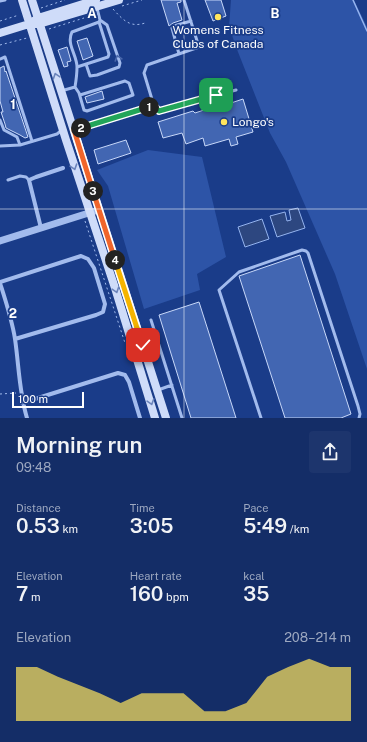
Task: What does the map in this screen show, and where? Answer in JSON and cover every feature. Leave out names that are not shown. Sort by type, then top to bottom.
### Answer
[{"type":"main road","points":[[22,0],[60,132],[66,140],[86,214],[115,288],[155,418]]},
{"type":"main road","points":[[32,0],[166,418]]},
{"type":"main road","points":[[0,33],[96,3],[119,0]]},
{"type":"street","points":[[60,132],[73,128]]},
{"type":"street","points":[[41,228],[29,180],[63,168]]},
{"type":"street","points":[[0,241],[100,210]]},
{"type":"street","points":[[15,339],[103,312],[105,304],[94,268],[88,259],[81,256],[0,283],[11,316],[22,403],[27,418]]},
{"type":"street","points":[[22,403],[118,373],[125,375],[129,382],[140,418]]},
{"type":"lane","points":[[0,2],[5,0]]},
{"type":"lane","points":[[184,0],[199,47],[147,65],[144,73],[154,106],[159,111],[236,90]]},
{"type":"lane","points":[[77,67],[108,57],[109,54],[96,3]]},
{"type":"lane","points":[[86,64],[90,76],[119,67],[120,63],[107,25],[100,21]]},
{"type":"lane","points":[[80,95],[125,81],[129,82],[134,95],[87,111],[84,110],[80,95],[75,87],[77,67],[69,37],[72,32],[100,21]]},
{"type":"lane","points":[[179,54],[172,28],[191,21]]},
{"type":"lane","points":[[0,59],[5,57],[32,141]]},
{"type":"lane","points":[[61,91],[75,87]]},
{"type":"lane","points":[[73,128],[154,106]]},
{"type":"lane","points":[[0,120],[4,130],[17,137],[20,145]]},
{"type":"lane","points":[[0,146],[20,145],[60,132]]},
{"type":"lane","points":[[8,180],[20,176],[26,177],[29,180]]},
{"type":"lane","points":[[261,418],[219,290],[239,272],[302,250],[308,253],[358,406],[360,414],[359,418]]},
{"type":"lane","points":[[151,320],[182,418]]},
{"type":"lane","points":[[157,390],[172,385]]},
{"type":"path","points":[[41,8],[65,0]]},
{"type":"path","points":[[112,9],[120,17],[132,24],[137,25],[146,22]]},
{"type":"path","points":[[0,20],[26,13]]},
{"type":"path","points":[[0,46],[27,38],[29,45]]},
{"type":"path","points":[[86,214],[125,343]]},
{"type":"path","points":[[0,394],[21,392]]},
{"type":"shaded area","points":[[231,0],[354,0],[367,27],[367,369],[335,274],[286,162],[270,133],[238,52],[229,27]]},
{"type":"shaded area","points":[[148,150],[202,157],[226,257],[197,274],[200,290],[144,309],[108,186],[97,170]]},
{"type":"shaded area","points":[[298,208],[305,228],[277,237],[270,216],[285,212],[287,221],[291,220],[289,210]]},
{"type":"shaded area","points":[[262,219],[269,239],[245,247],[238,227]]},
{"type":"building","points":[[161,0],[181,0],[181,2],[177,3],[182,20],[169,26]]},
{"type":"building","points":[[205,0],[221,0],[226,16],[213,21]]},
{"type":"building","points":[[87,38],[93,56],[83,60],[77,41]]},
{"type":"building","points":[[67,47],[71,61],[67,62],[68,66],[64,67],[58,50]]},
{"type":"building","points":[[4,66],[28,137],[25,138],[6,128],[1,112],[3,112],[0,101],[0,68]]},
{"type":"building","points":[[102,91],[104,99],[87,103],[85,97]]},
{"type":"building","name":"Longo's","points":[[230,99],[231,103],[243,99],[253,132],[236,137],[238,144],[231,146],[229,139],[205,146],[203,138],[186,144],[182,133],[163,138],[158,122],[193,111],[195,113],[204,110],[203,107]]},
{"type":"building","points":[[126,140],[131,153],[98,164],[94,150]]},
{"type":"building","points":[[300,255],[351,414],[341,418],[285,418],[239,276]]},
{"type":"building","points":[[199,302],[236,418],[191,418],[159,315]]},
{"type":"waterway","points":[[353,0],[367,31]]},
{"type":"place","name":"Womens Fitness Clubs of Canada","points":[[218,17]]},
{"type":"place","name":"Longo's","points":[[224,122]]},
{"type":"route","points":[[143,345],[74,130],[154,106],[159,111],[216,95]]}]
